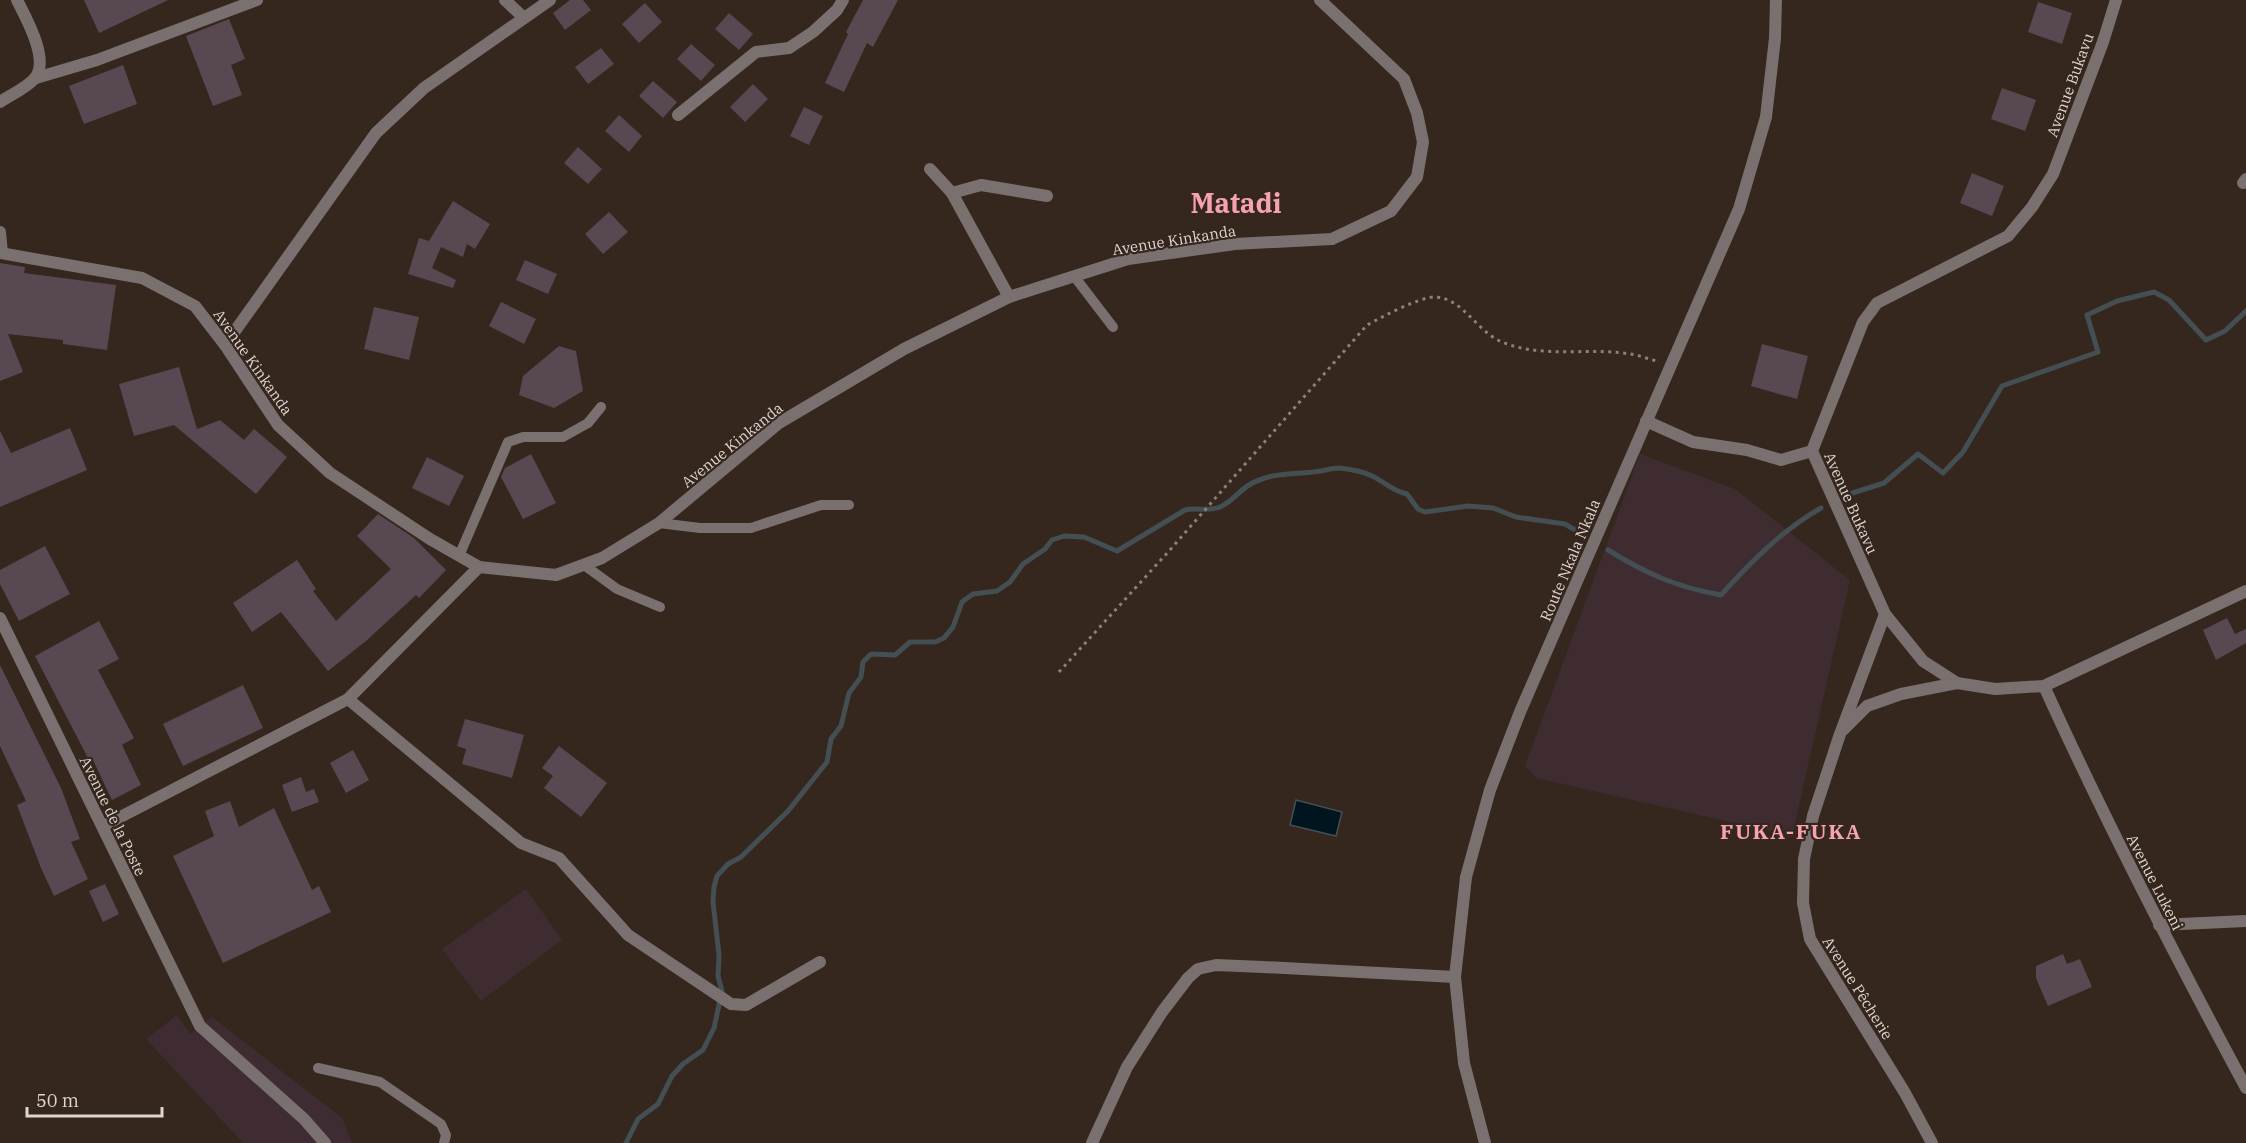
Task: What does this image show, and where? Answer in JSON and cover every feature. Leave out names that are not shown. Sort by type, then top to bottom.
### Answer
[{"type":"street","points":[[17,0],[32,30],[39,51],[41,64],[36,78]]},
{"type":"street","points":[[0,102],[36,78],[97,60],[257,0]]},
{"type":"street","points":[[505,0],[523,17]]},
{"type":"street","points":[[225,345],[376,133],[424,88],[549,0]]},
{"type":"street","points":[[678,115],[756,52],[789,48],[813,32],[837,10],[843,0]]},
{"type":"street","name":"Avenue Kinkanda","points":[[1,253],[142,278],[195,306],[225,345],[278,425],[330,473],[479,567],[556,575],[602,558],[659,523],[779,423],[904,349],[1009,297],[1128,259],[1235,244],[1332,239],[1391,211],[1417,177],[1423,142],[1417,113],[1404,79],[1320,0]]},
{"type":"street","name":"Route Nkala Nkala","points":[[1485,1143],[1464,1063],[1455,977],[1466,877],[1490,790],[1520,712],[1738,209],[1766,117],[1775,38],[1776,0]]},
{"type":"street","name":"Avenue Bukavu","points":[[2116,0],[2103,42],[2053,174],[2032,207],[2008,236],[1877,303],[1863,322],[1812,450],[1885,615],[1923,661],[1957,683],[1995,689],[2043,686],[2246,591]]},
{"type":"street","points":[[930,169],[952,193],[1009,297]]},
{"type":"street","points":[[952,193],[981,186],[1047,196]]},
{"type":"street","points":[[0,232],[1,253]]},
{"type":"street","points":[[1646,421],[1693,442],[1747,450],[1781,460],[1812,450]]},
{"type":"street","points":[[103,826],[348,699],[479,567]]},
{"type":"street","name":"Avenue Pêcherie","points":[[1885,615],[1840,734],[1813,816],[1804,859],[1803,903],[1810,939],[1905,1093],[1932,1143]]},
{"type":"street","name":"Avenue de la Poste","points":[[0,618],[200,1026],[304,1119],[325,1143]]},
{"type":"street","points":[[1840,734],[1867,706],[1900,694],[1957,683]]},
{"type":"street","name":"Avenue Lukeni","points":[[2043,686],[2159,925],[2246,1088]]},
{"type":"street","points":[[348,699],[521,843],[559,858],[628,935],[731,1004],[746,1005],[820,962]]},
{"type":"street","points":[[2159,925],[2246,921]]},
{"type":"street","points":[[1092,1143],[1127,1067],[1162,1012],[1188,978],[1198,969],[1228,966],[1455,977]]},
{"type":"lane","points":[[1074,276],[1113,327]]},
{"type":"lane","points":[[459,556],[508,442],[523,437],[563,437],[588,423],[600,407]]},
{"type":"lane","points":[[659,523],[700,528],[751,528],[820,505],[849,506]]},
{"type":"lane","points":[[584,565],[617,588],[660,607]]},
{"type":"lane","points":[[318,1068],[380,1082],[441,1124],[446,1135],[444,1143]]},
{"type":"path","points":[[1059,672],[1169,551],[1367,325],[1392,312],[1432,297],[1444,298],[1454,302],[1481,329],[1503,342],[1530,349],[1630,354],[1670,365]]},
{"type":"shaded area","points":[[1640,454],[1735,489],[1850,580],[1792,836],[1536,778],[1525,766]]},
{"type":"shaded area","points":[[526,889],[562,940],[481,1001],[442,949]]},
{"type":"shaded area","points":[[177,1015],[190,1034],[212,1017],[342,1118],[352,1143],[243,1143],[146,1039]]},
{"type":"water","points":[[1296,800],[1342,812],[1336,836],[1290,825]]},
{"type":"building","points":[[84,0],[168,0],[99,33]]},
{"type":"building","points":[[570,0],[583,0],[591,10],[565,30],[553,13]]},
{"type":"building","points":[[863,0],[898,0],[873,47],[867,43],[844,92],[825,83],[848,34],[846,32]]},
{"type":"building","points":[[2038,2],[2072,13],[2062,44],[2028,32]]},
{"type":"building","points":[[645,3],[662,22],[639,43],[622,24]]},
{"type":"building","points":[[729,13],[753,34],[739,50],[715,29]]},
{"type":"building","points":[[229,19],[245,59],[231,65],[242,95],[213,106],[186,36]]},
{"type":"building","points":[[691,44],[715,65],[701,81],[677,59]]},
{"type":"building","points":[[601,48],[614,64],[588,84],[575,67]]},
{"type":"building","points":[[123,65],[137,104],[84,124],[69,86]]},
{"type":"building","points":[[653,81],[677,102],[663,118],[639,96]]},
{"type":"building","points":[[753,84],[768,99],[745,122],[730,107]]},
{"type":"building","points":[[2002,88],[2036,100],[2025,131],[1991,119]]},
{"type":"building","points":[[804,107],[823,116],[809,145],[790,136]]},
{"type":"building","points":[[619,115],[642,136],[629,152],[605,131]]},
{"type":"building","points":[[578,147],[602,169],[588,184],[564,163]]},
{"type":"building","points":[[1972,173],[2004,186],[1992,216],[1960,203]]},
{"type":"building","points":[[453,201],[490,224],[475,249],[467,244],[463,257],[441,247],[432,268],[456,280],[453,288],[408,274],[419,238],[429,241]]},
{"type":"building","points":[[609,212],[628,232],[603,254],[585,234]]},
{"type":"building","points":[[525,260],[557,274],[548,294],[516,280]]},
{"type":"building","points":[[0,263],[25,267],[24,273],[116,285],[107,350],[63,344],[63,340],[8,334],[23,372],[0,381]]},
{"type":"building","points":[[501,302],[536,319],[524,344],[489,326]]},
{"type":"building","points":[[374,307],[419,317],[409,360],[364,349]]},
{"type":"building","points":[[1762,344],[1808,356],[1797,399],[1751,386]]},
{"type":"building","points":[[559,346],[576,351],[583,391],[554,408],[519,395],[523,376]]},
{"type":"building","points":[[179,367],[197,429],[220,420],[244,440],[254,429],[287,457],[256,494],[174,425],[134,436],[119,384]]},
{"type":"building","points":[[70,428],[87,470],[0,507],[0,431],[11,453]]},
{"type":"building","points":[[531,454],[556,503],[523,519],[501,477],[505,468]]},
{"type":"building","points":[[427,457],[464,476],[449,506],[412,488]]},
{"type":"building","points":[[378,514],[414,538],[446,570],[419,598],[416,595],[366,641],[328,671],[281,612],[252,632],[233,603],[297,560],[316,589],[313,591],[336,621],[391,569],[357,536]]},
{"type":"building","points":[[45,546],[70,594],[19,621],[0,584],[0,570]]},
{"type":"building","points":[[2227,618],[2235,634],[2246,629],[2246,643],[2216,660],[2203,630]]},
{"type":"building","points":[[99,621],[119,659],[98,670],[134,738],[122,745],[141,785],[112,800],[93,760],[90,762],[35,656]]},
{"type":"building","points":[[0,665],[61,788],[80,839],[71,842],[88,879],[54,896],[17,805],[26,801],[0,746]]},
{"type":"building","points":[[243,685],[263,728],[183,766],[163,724]]},
{"type":"building","points":[[465,719],[524,735],[512,778],[462,764],[466,749],[457,746]]},
{"type":"building","points":[[559,746],[607,783],[581,817],[544,788],[553,776],[542,768]]},
{"type":"building","points":[[353,750],[369,780],[346,793],[330,763]]},
{"type":"building","points":[[301,777],[306,792],[314,789],[319,802],[292,812],[282,785]]},
{"type":"building","points":[[230,801],[239,827],[274,808],[312,890],[319,886],[331,912],[223,963],[173,856],[214,836],[205,811]]},
{"type":"building","points":[[105,884],[119,914],[103,922],[89,891]]},
{"type":"building","points":[[2063,954],[2067,964],[2080,959],[2092,987],[2048,1006],[2036,978],[2036,966]]},
{"type":"waterway","points":[[1843,496],[1884,483],[1918,454],[1943,473],[1963,452],[2002,386],[2098,352],[2087,315],[2117,301],[2154,292],[2169,300],[2206,340],[2225,331],[2246,311]]},
{"type":"waterway","points":[[626,1143],[638,1119],[658,1104],[672,1076],[683,1064],[703,1050],[714,1028],[722,991],[718,976],[719,955],[713,902],[717,876],[728,864],[741,857],[788,811],[827,762],[831,739],[841,726],[849,693],[861,677],[863,662],[871,654],[895,655],[910,642],[935,642],[944,638],[953,627],[962,602],[973,594],[997,591],[1010,582],[1023,564],[1045,549],[1052,540],[1064,536],[1084,537],[1117,551],[1185,510],[1220,507],[1249,485],[1275,475],[1336,468],[1355,470],[1407,494],[1418,509],[1425,512],[1468,506],[1493,508],[1516,517],[1565,524],[1580,533]]},
{"type":"waterway","points":[[1608,550],[1662,578],[1690,588],[1721,595],[1780,536],[1821,508]]},
{"type":"district","name":"Matadi","points":[[1236,202]]},
{"type":"district","name":"FUKA-FUKA","points":[[1791,831]]}]
